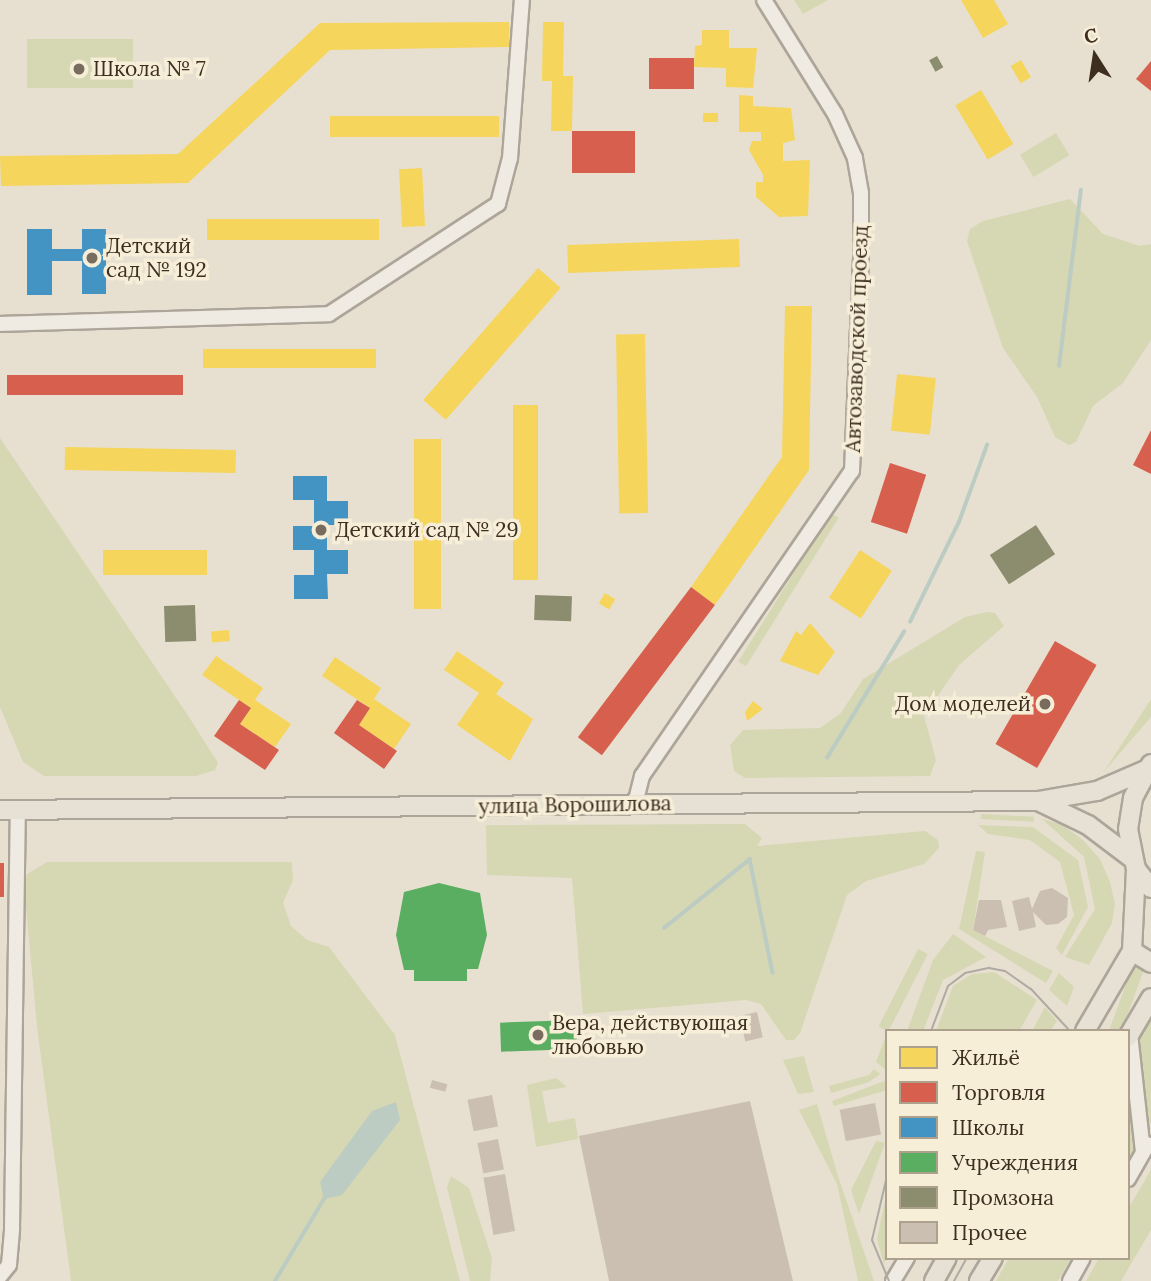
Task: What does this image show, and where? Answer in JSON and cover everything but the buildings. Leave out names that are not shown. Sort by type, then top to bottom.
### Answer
[{"type":"main road","points":[[1038,801],[1097,791],[1148,767]]},
{"type":"main road","points":[[1086,1029],[1132,951],[1135,864],[1128,829],[1131,808],[1148,767]]},
{"type":"main road","name":"улица Ворошилова","points":[[9,810],[1038,801],[1088,825],[1135,864],[1151,888]]},
{"type":"main road","points":[[1132,951],[1151,963]]},
{"type":"main road","points":[[1130,1034],[1151,998]]},
{"type":"main road","points":[[934,1281],[946,1260]]},
{"type":"main road","points":[[979,1281],[992,1260]]},
{"type":"street","points":[[0,324],[329,314],[498,204],[510,158],[522,0]]},
{"type":"street","name":"Автозаводской проезд","points":[[635,804],[642,776],[852,471],[861,244],[855,158],[835,114],[764,0]]},
{"type":"street","points":[[5,1270],[12,1228],[9,810]]},
{"type":"street","points":[[1130,1044],[1143,1152]]},
{"type":"street","points":[[1130,1175],[1151,1139]]},
{"type":"street","points":[[0,1241],[12,1228]]},
{"type":"street","points":[[0,1248],[8,1251],[5,1270]]},
{"type":"street","points":[[893,1281],[906,1260]]},
{"type":"street","points":[[1070,1281],[1082,1260]]},
{"type":"green space","points":[[794,0],[828,0],[803,14]]},
{"type":"green space","points":[[27,39],[133,39],[133,88],[27,88]]},
{"type":"green space","points":[[1056,133],[1069,155],[1033,177],[1020,155]]},
{"type":"green space","points":[[1070,199],[1103,234],[1140,246],[1151,244],[1151,340],[1123,383],[1093,406],[1076,442],[1069,445],[1055,437],[1037,397],[1003,348],[967,241],[970,229],[983,221]]},
{"type":"green space","points":[[0,438],[189,717],[218,763],[215,770],[196,776],[44,776],[23,762],[0,707]]},
{"type":"green space","points":[[831,513],[839,518],[746,666],[738,661]]},
{"type":"green space","points":[[995,613],[1004,626],[959,665],[924,716],[936,760],[930,776],[745,778],[734,771],[730,745],[743,730],[820,728],[841,713],[863,679],[965,617]]},
{"type":"green space","points":[[1151,699],[1151,717],[1103,773]]},
{"type":"green space","points":[[981,814],[1034,817],[1034,822],[981,819]]},
{"type":"green space","points":[[1042,819],[1061,824],[1083,840],[1100,859],[1110,882],[1115,904],[1112,923],[1089,965],[1065,957],[1095,909],[1084,857]]},
{"type":"green space","points":[[745,824],[762,838],[757,846],[925,831],[938,840],[939,848],[924,864],[866,881],[847,895],[800,1033],[794,1040],[786,1040],[761,1004],[746,1000],[583,1014],[572,878],[487,875],[486,825]]},
{"type":"green space","points":[[978,825],[1033,827],[1078,860],[1088,907],[1062,955],[1056,948],[1074,915],[1060,862],[1030,840],[988,834]]},
{"type":"green space","points":[[976,851],[985,852],[973,930],[1053,971],[1046,983],[959,929]]},
{"type":"green space","points":[[47,862],[292,862],[293,880],[283,903],[291,926],[307,940],[329,947],[395,1035],[460,1281],[71,1281],[37,1027],[24,885],[27,874]]},
{"type":"green space","points":[[953,934],[986,957],[943,980],[924,1029],[908,1029],[933,960]]},
{"type":"green space","points":[[918,949],[928,954],[890,1029],[885,1030],[879,1027]]},
{"type":"green space","points":[[1134,962],[1145,966],[1122,1029],[1110,1029]]},
{"type":"green space","points":[[994,972],[1037,1000],[1020,1029],[937,1029],[953,986],[972,974]]},
{"type":"green space","points":[[1059,973],[1074,987],[1067,1006],[1049,990]]},
{"type":"green space","points":[[1045,1007],[1057,1021],[1051,1029],[1033,1029]]},
{"type":"green space","points":[[1151,1018],[1151,1123],[1130,1158],[1130,1053]]},
{"type":"green space","points":[[885,1038],[885,1069],[876,1062]]},
{"type":"green space","points":[[804,1056],[814,1092],[798,1094],[783,1060]]},
{"type":"green space","points":[[874,1069],[880,1074],[869,1082],[831,1093],[829,1086],[869,1075]]},
{"type":"green space","points":[[556,1078],[567,1087],[542,1091],[548,1123],[575,1118],[578,1139],[536,1147],[527,1085]]},
{"type":"green space","points":[[885,1081],[885,1091],[834,1106],[832,1101]]},
{"type":"green space","points":[[817,1104],[874,1281],[858,1281],[837,1184],[799,1110]]},
{"type":"green space","points":[[876,1141],[885,1143],[859,1214],[851,1190]]},
{"type":"green space","points":[[1151,1170],[1151,1230],[1121,1281],[1086,1281],[1098,1260],[1130,1260],[1130,1206]]},
{"type":"green space","points":[[451,1176],[469,1188],[492,1258],[490,1281],[470,1281],[447,1187]]},
{"type":"green space","points":[[885,1201],[884,1264],[877,1239]]},
{"type":"green space","points":[[1008,1260],[1070,1260],[1058,1281],[996,1281]]},
{"type":"shaded area","points":[[396,1102],[400,1120],[342,1195],[324,1199],[320,1182],[372,1111]]},
{"type":"waterway","points":[[1059,366],[1081,190]]},
{"type":"waterway","points":[[910,622],[959,522],[987,445]]},
{"type":"waterway","points":[[827,758],[904,632]]},
{"type":"waterway","points":[[664,928],[750,859],[773,973]]},
{"type":"waterway","points":[[275,1281],[324,1199]]},
{"type":"tram line","points":[[932,1029],[948,986],[965,973],[989,968],[1005,971],[1031,989],[1068,1029]]},
{"type":"tram line","points":[[885,1185],[872,1240],[889,1281]]},
{"type":"tram line","points":[[954,1281],[966,1260]]},
{"type":"place","name":"Школа № 7","points":[[79,69]]},
{"type":"place","name":"Детский сад № 192","points":[[92,258]]},
{"type":"place","name":"Детский сад № 29","points":[[321,530]]},
{"type":"place","name":"Дом моделей","points":[[1045,704]]},
{"type":"place","name":"Вера, действующая любовью","points":[[538,1035]]}]
